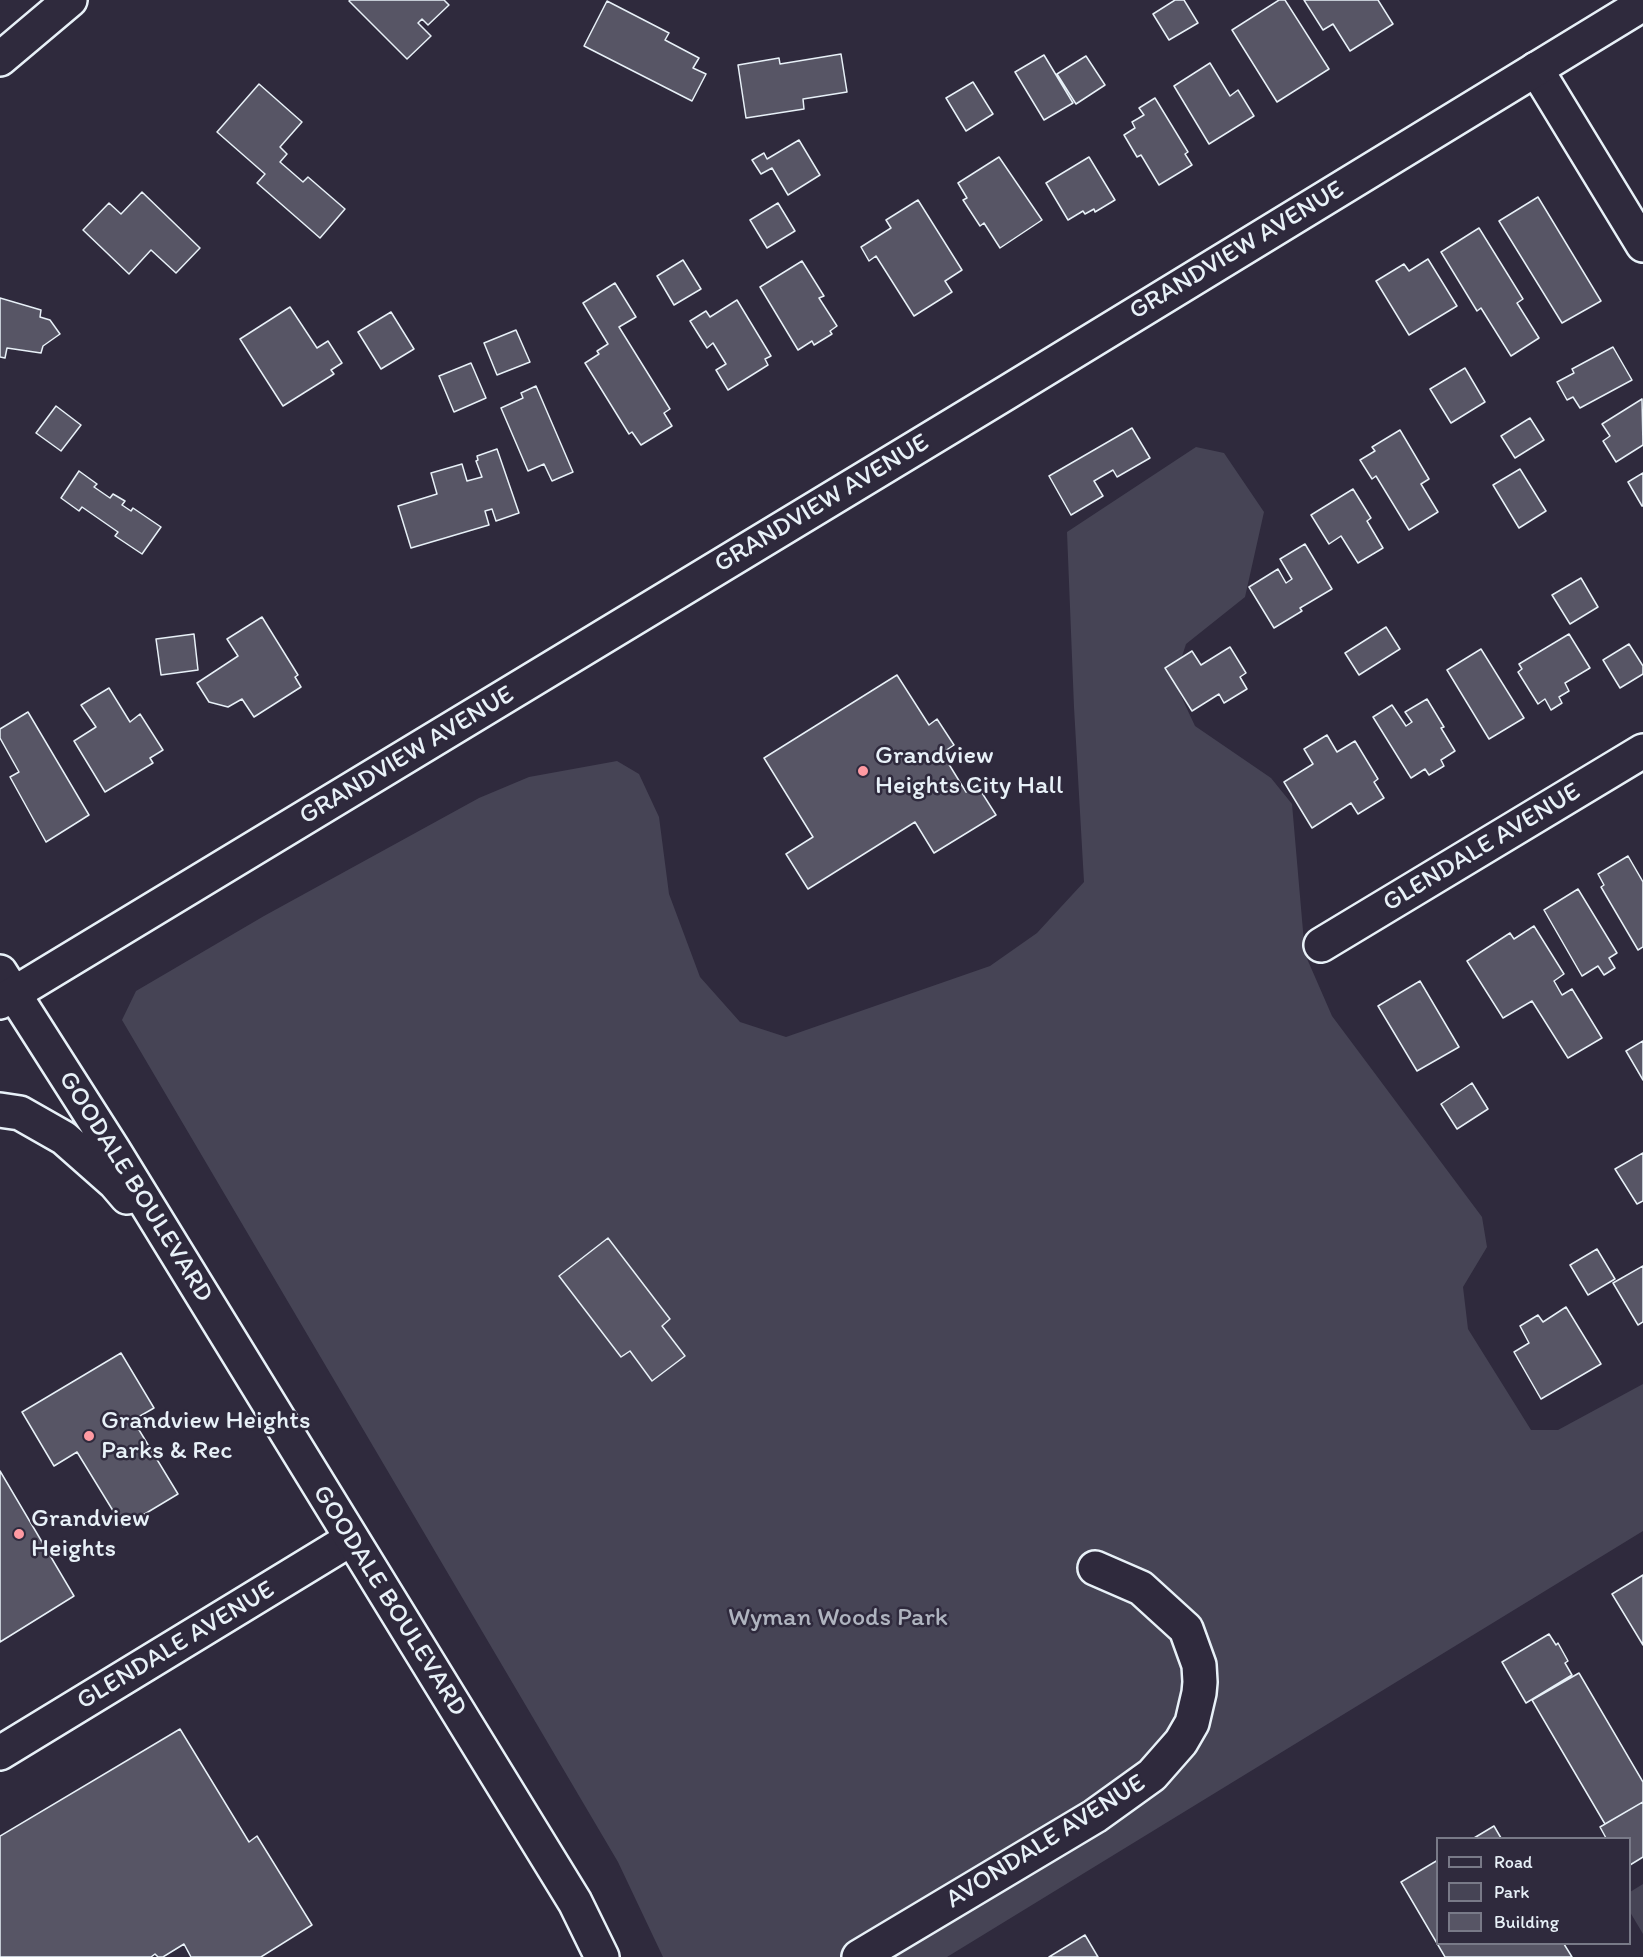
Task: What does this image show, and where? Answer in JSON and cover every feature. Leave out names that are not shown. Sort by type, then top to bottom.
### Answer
[{"type":"main road","points":[[0,59],[70,0]]},
{"type":"main road","name":"GRANDVIEW AVENUE","points":[[4,989],[1006,393],[1643,4]]},
{"type":"main road","points":[[1536,69],[1643,245]]},
{"type":"main road","name":"GLENDALE AVENUE","points":[[1321,945],[1643,751]]},
{"type":"main road","name":"GOODALE BOULEVARD","points":[[4,989],[173,1248],[575,1902],[602,1957]]},
{"type":"main road","points":[[0,1110],[20,1113],[64,1138],[115,1183],[173,1248]]},
{"type":"main road","name":"GLENDALE AVENUE","points":[[0,1753],[351,1539]]},
{"type":"main road","name":"AVONDALE AVENUE","points":[[859,1957],[1095,1816],[1152,1775],[1181,1742],[1191,1723],[1200,1682],[1199,1665],[1186,1629],[1141,1588],[1095,1568]]},
{"type":"green space","name":"Wyman Woods Park","points":[[1196,447],[1224,453],[1264,512],[1245,597],[1186,644],[1174,681],[1195,726],[1271,778],[1292,804],[1305,954],[1332,1016],[1482,1217],[1487,1247],[1463,1287],[1468,1329],[1531,1430],[1558,1430],[1643,1384],[1643,1531],[947,1957],[663,1957],[618,1862],[122,1020],[136,991],[264,916],[479,798],[529,777],[617,761],[639,774],[659,817],[669,894],[700,977],[740,1022],[786,1037],[990,966],[1037,933],[1084,882],[1067,532]]},
{"type":"green space","points":[[1643,1884],[1643,1934],[1631,1914],[1631,1891]]},
{"type":"building","points":[[350,0],[444,0],[449,5],[428,25],[422,19],[418,23],[431,36],[407,59]]},
{"type":"building","points":[[1175,0],[1184,0],[1198,23],[1169,40],[1153,14]]},
{"type":"building","points":[[1279,0],[1285,0],[1329,69],[1277,102],[1232,30]]},
{"type":"building","points":[[1304,0],[1378,0],[1393,24],[1350,51],[1333,24],[1323,30]]},
{"type":"building","points":[[607,1],[669,33],[665,40],[699,58],[693,68],[706,74],[692,101],[584,46]]},
{"type":"building","points":[[841,54],[847,92],[803,99],[804,109],[746,118],[738,65],[779,58],[780,64]]},
{"type":"building","points":[[1044,55],[1073,103],[1044,120],[1015,72]]},
{"type":"building","points":[[1086,56],[1105,85],[1076,104],[1057,74]]},
{"type":"building","points":[[1210,63],[1230,96],[1238,90],[1254,116],[1209,144],[1174,86]]},
{"type":"building","points":[[973,82],[993,114],[966,131],[946,98]]},
{"type":"building","points":[[259,84],[302,122],[280,147],[287,154],[280,162],[303,182],[308,177],[345,209],[320,238],[257,183],[265,174],[217,132]]},
{"type":"building","points":[[1155,98],[1188,152],[1185,154],[1192,165],[1159,185],[1141,155],[1137,157],[1124,135],[1135,128],[1132,122],[1144,115],[1139,108]]},
{"type":"building","points":[[799,140],[820,175],[788,195],[772,168],[761,174],[752,160],[764,153],[767,159]]},
{"type":"building","points":[[999,157],[1042,220],[1000,248],[984,223],[980,226],[963,200],[967,198],[958,183]]},
{"type":"building","points":[[1089,157],[1115,200],[1095,212],[1094,209],[1085,214],[1083,211],[1068,220],[1046,183]]},
{"type":"building","points":[[142,192],[200,248],[176,273],[151,250],[129,274],[83,230],[109,203],[121,214]]},
{"type":"building","points":[[1538,197],[1601,301],[1562,323],[1499,221]]},
{"type":"building","points":[[918,200],[962,270],[945,281],[952,292],[914,316],[876,256],[869,261],[861,247],[891,228],[886,220]]},
{"type":"building","points":[[778,203],[795,231],[767,248],[750,220]]},
{"type":"building","points":[[1479,228],[1523,299],[1517,303],[1539,338],[1511,356],[1481,308],[1477,311],[1441,252]]},
{"type":"building","points":[[1428,259],[1457,306],[1409,335],[1376,281],[1404,264],[1409,271]]},
{"type":"building","points":[[683,260],[701,289],[674,305],[657,276]]},
{"type":"building","points":[[802,261],[824,296],[819,298],[837,326],[830,331],[832,334],[814,345],[812,341],[798,350],[760,287]]},
{"type":"building","points":[[615,283],[636,317],[619,327],[670,409],[664,413],[672,426],[641,445],[632,432],[629,434],[585,363],[599,354],[597,351],[608,344],[583,303]]},
{"type":"building","points":[[0,298],[41,310],[40,317],[50,320],[60,334],[43,346],[41,353],[7,348],[5,358],[0,357]]},
{"type":"building","points":[[737,300],[771,356],[765,359],[768,365],[728,390],[716,370],[726,364],[713,343],[707,348],[690,321],[706,311],[710,317]]},
{"type":"building","points":[[290,307],[317,348],[328,341],[342,363],[331,370],[334,374],[283,406],[240,339]]},
{"type":"building","points":[[391,312],[414,349],[381,369],[358,332]]},
{"type":"building","points":[[516,330],[530,362],[497,375],[484,343]]},
{"type":"building","points":[[1613,347],[1632,380],[1580,408],[1573,397],[1567,400],[1557,382],[1574,373],[1572,369]]},
{"type":"building","points":[[471,363],[486,398],[454,412],[439,376]]},
{"type":"building","points":[[1465,368],[1485,402],[1451,423],[1430,389]]},
{"type":"building","points":[[536,386],[573,472],[552,481],[544,464],[528,471],[501,408],[523,398],[521,393]]},
{"type":"building","points":[[1642,399],[1643,445],[1616,462],[1603,441],[1610,436],[1602,424]]},
{"type":"building","points":[[56,406],[81,425],[61,451],[36,433]]},
{"type":"building","points":[[1530,418],[1544,440],[1515,458],[1501,436]]},
{"type":"building","points":[[1132,428],[1150,458],[1117,477],[1113,470],[1094,481],[1103,496],[1071,515],[1049,476]]},
{"type":"building","points":[[1400,430],[1429,479],[1421,484],[1438,512],[1409,530],[1376,476],[1372,479],[1360,460],[1375,451],[1372,447]]},
{"type":"building","points":[[497,449],[519,513],[496,521],[492,509],[485,511],[489,525],[411,548],[398,506],[437,494],[431,473],[462,464],[467,481],[482,477],[476,461],[477,456]]},
{"type":"building","points":[[1520,469],[1546,511],[1519,528],[1493,485]]},
{"type":"building","points":[[79,471],[97,484],[94,487],[110,498],[113,494],[125,501],[122,505],[131,511],[133,508],[161,527],[142,554],[115,536],[118,532],[82,507],[79,511],[61,498]]},
{"type":"building","points":[[1643,473],[1643,506],[1642,506],[1628,482]]},
{"type":"building","points":[[1353,489],[1371,518],[1367,521],[1383,548],[1358,563],[1341,536],[1329,544],[1311,515]]},
{"type":"building","points":[[1305,544],[1332,589],[1300,608],[1302,611],[1274,628],[1249,587],[1278,569],[1286,583],[1292,579],[1280,559]]},
{"type":"building","points":[[1581,578],[1598,607],[1570,624],[1552,595]]},
{"type":"building","points":[[262,617],[298,675],[295,677],[301,687],[254,717],[242,699],[228,707],[209,702],[197,683],[238,656],[227,639]]},
{"type":"building","points":[[1386,627],[1400,649],[1359,675],[1345,653]]},
{"type":"building","points":[[194,634],[198,670],[161,675],[156,639]]},
{"type":"building","points":[[1569,634],[1590,668],[1565,683],[1569,691],[1559,697],[1562,703],[1551,710],[1545,699],[1538,704],[1518,672],[1522,669],[1519,664]]},
{"type":"building","points":[[1629,644],[1643,666],[1643,674],[1620,688],[1603,660]]},
{"type":"building","points":[[1230,647],[1246,673],[1240,677],[1247,689],[1224,703],[1219,694],[1192,711],[1165,668],[1192,651],[1201,665]]},
{"type":"building","points":[[1481,649],[1524,718],[1489,739],[1447,670]]},
{"type":"building","name":"Grandview Heights City Hall","points":[[897,675],[929,725],[937,719],[954,745],[942,753],[966,792],[977,785],[996,815],[934,853],[915,822],[808,889],[786,854],[813,837],[764,758]]},
{"type":"building","points":[[109,688],[130,722],[140,714],[163,750],[150,758],[153,763],[105,792],[74,741],[96,727],[81,705]]},
{"type":"building","points":[[1427,699],[1455,751],[1441,760],[1444,766],[1429,775],[1425,769],[1411,778],[1373,717],[1392,705],[1406,726],[1412,722],[1405,712]]},
{"type":"building","points":[[28,712],[89,815],[46,842],[10,777],[19,772],[0,738],[0,729]]},
{"type":"building","points":[[1327,735],[1337,752],[1355,741],[1378,779],[1374,782],[1384,798],[1358,814],[1351,803],[1312,828],[1284,782],[1313,764],[1304,749]]},
{"type":"building","points":[[1628,856],[1643,882],[1643,947],[1638,950],[1601,887],[1604,885],[1598,874]]},
{"type":"building","points":[[1578,889],[1617,953],[1609,958],[1615,968],[1604,975],[1598,966],[1582,976],[1544,910]]},
{"type":"building","points":[[1534,926],[1564,974],[1554,981],[1562,995],[1572,989],[1602,1038],[1568,1058],[1532,1001],[1503,1018],[1467,961],[1510,933],[1514,939]]},
{"type":"building","points":[[1420,981],[1459,1047],[1417,1071],[1378,1006]]},
{"type":"building","points":[[1643,1041],[1643,1080],[1626,1051]]},
{"type":"building","points":[[1472,1083],[1488,1109],[1457,1129],[1441,1104]]},
{"type":"building","points":[[1643,1153],[1643,1201],[1637,1204],[1615,1169]]},
{"type":"building","points":[[608,1238],[670,1319],[662,1326],[685,1356],[652,1381],[630,1351],[621,1357],[559,1276]]},
{"type":"building","points":[[1597,1249],[1615,1279],[1588,1295],[1570,1265]]},
{"type":"building","points":[[1643,1266],[1643,1322],[1638,1325],[1613,1283]]},
{"type":"building","points":[[1566,1307],[1601,1364],[1541,1399],[1514,1352],[1529,1343],[1520,1326],[1538,1315],[1543,1322]]},
{"type":"building","name":"Grandview Heights Parks & Rec","points":[[121,1353],[154,1408],[133,1420],[178,1494],[123,1527],[77,1452],[54,1466],[22,1412]]},
{"type":"building","name":"Grandview Heights","points":[[0,1471],[74,1596],[0,1642]]},
{"type":"building","points":[[1643,1575],[1643,1645],[1612,1594]]},
{"type":"building","points":[[1549,1634],[1556,1645],[1558,1643],[1568,1661],[1565,1663],[1572,1675],[1526,1703],[1502,1662]]},
{"type":"building","points":[[1579,1673],[1643,1782],[1643,1802],[1605,1824],[1532,1700]]},
{"type":"building","points":[[180,1729],[249,1842],[257,1836],[312,1925],[261,1957],[191,1957],[184,1944],[163,1957],[155,1954],[151,1957],[0,1957],[0,1836]]},
{"type":"building","points":[[1643,1802],[1643,1857],[1631,1864],[1631,1837],[1605,1837],[1600,1827]]},
{"type":"building","points":[[1494,1826],[1500,1837],[1476,1837]]},
{"type":"building","points":[[1436,1861],[1436,1942],[1401,1882]]},
{"type":"building","points":[[1085,1935],[1098,1957],[1049,1957]]},
{"type":"building","points":[[1438,1945],[1565,1945],[1572,1957],[1445,1957]]},
{"type":"place","name":"Grandview Heights City Hall","points":[[863,771]]},
{"type":"place","name":"Grandview Heights Parks & Rec","points":[[89,1436]]},
{"type":"place","name":"Grandview Heights","points":[[19,1534]]}]
